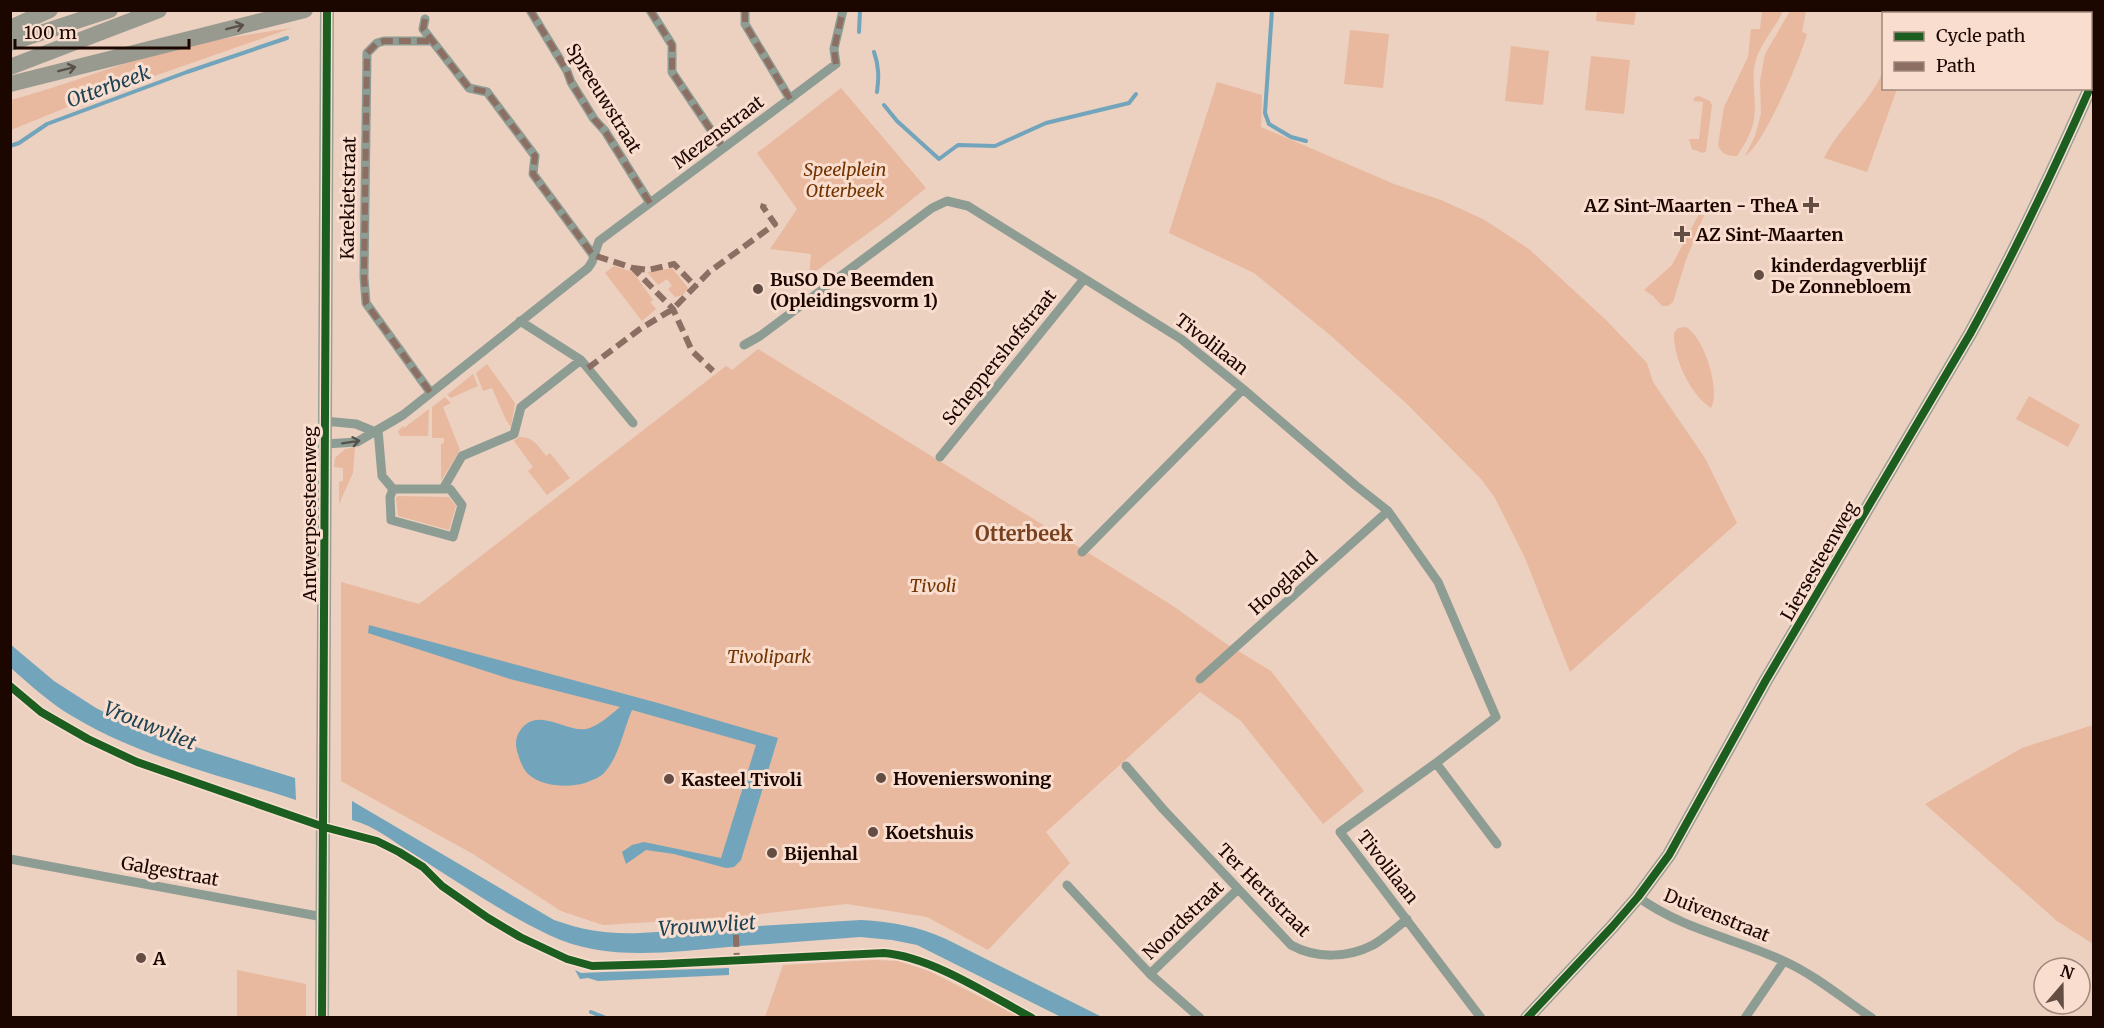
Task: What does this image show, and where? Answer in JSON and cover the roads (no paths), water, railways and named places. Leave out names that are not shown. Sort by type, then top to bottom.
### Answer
[{"type":"highway","points":[[10,28],[50,10]]},
{"type":"highway","points":[[10,43],[110,10]]},
{"type":"highway","points":[[10,67],[159,10]]},
{"type":"highway","points":[[10,84],[305,10]]},
{"type":"main road","name":"Antwerpsesteenweg","points":[[322,1017],[327,10]]},
{"type":"main road","name":"Liersesteenweg","points":[[1527,1017],[1638,897],[1685,829],[1766,680],[1970,334],[2033,214],[2089,90]]},
{"type":"street","name":"Spreeuwstraat","points":[[530,10],[594,119],[605,130],[650,203]]},
{"type":"street","points":[[650,10],[672,45],[672,72],[723,148]]},
{"type":"street","points":[[745,10],[745,24],[790,99]]},
{"type":"street","name":"Mezenstraat","points":[[520,321],[588,268],[599,241],[836,64],[834,50],[843,10]]},
{"type":"street","points":[[425,19],[423,29],[469,88],[487,92],[535,156],[533,174],[593,255]]},
{"type":"street","name":"Karekietstraat","points":[[430,392],[366,303],[364,278],[368,53],[377,43],[384,41],[432,41]]},
{"type":"street","name":"Tivolilaan","points":[[744,345],[760,336],[932,208],[947,201],[968,206],[1181,339],[1243,388],[1388,511],[1438,582],[1496,717],[1340,832],[1481,1017]]},
{"type":"street","name":"Scheppershofstraat","points":[[940,457],[1084,279]]},
{"type":"street","points":[[324,444],[357,442],[365,439],[403,415],[520,321],[581,360],[633,423]]},
{"type":"street","points":[[443,489],[462,456],[513,434],[521,407],[581,360]]},
{"type":"street","points":[[1082,552],[1243,388]]},
{"type":"street","points":[[324,421],[356,424],[376,430]]},
{"type":"street","points":[[376,430],[382,476],[393,489],[450,489],[462,505],[453,537],[390,520],[390,497],[393,489]]},
{"type":"street","name":"Hoogland","points":[[1200,679],[1388,511]]},
{"type":"street","points":[[1436,763],[1497,844]]},
{"type":"street","name":"Ter Hertstraat","points":[[1126,766],[1292,945],[1312,954],[1327,956],[1366,948],[1376,944],[1407,919]]},
{"type":"street","name":"Galgestraat","points":[[10,859],[323,917]]},
{"type":"street","name":"Noordstraat","points":[[1067,885],[1150,974],[1200,1017]]},
{"type":"street","name":"Noordstraat","points":[[1150,974],[1238,889]]},
{"type":"street","name":"Duivenstraat","points":[[1638,897],[1657,911],[1692,927],[1784,961],[1809,974],[1872,1017]]},
{"type":"street","name":"Duivenstraat","points":[[1746,1017],[1784,961]]},
{"type":"water","points":[[369,625],[778,738],[741,860],[734,867],[726,868],[674,854],[646,850],[626,864],[622,852],[632,845],[644,842],[721,858],[756,745],[632,710],[618,750],[603,774],[578,785],[563,786],[541,782],[525,770],[517,750],[518,735],[525,725],[532,721],[547,720],[571,728],[586,729],[609,717],[620,707],[510,679],[368,633]]},
{"type":"water","points":[[10,644],[54,681],[114,717],[157,735],[295,778],[296,800],[153,754],[125,743],[72,716],[11,668]]},
{"type":"water","points":[[352,801],[554,920],[565,924],[596,931],[640,933],[861,920],[894,923],[946,939],[1102,1017],[1061,1017],[917,945],[892,940],[860,937],[660,953],[615,952],[570,943],[549,935],[514,916],[383,834],[352,820]]},
{"type":"water","points":[[729,968],[729,975],[598,981],[588,978],[580,979],[575,970],[581,973]]},
{"type":"waterway","points":[[859,32],[860,10]]},
{"type":"waterway","points":[[1272,10],[1265,113],[1269,124],[1291,137],[1306,141]]},
{"type":"waterway","name":"Otterbeek","points":[[10,146],[19,143],[47,124],[287,38]]},
{"type":"waterway","points":[[874,52],[878,72],[877,92]]},
{"type":"waterway","points":[[884,105],[897,121],[939,159],[958,145],[995,146],[1046,123],[1129,103],[1136,94]]},
{"type":"waterway","points":[[591,1012],[606,1018]]},
{"type":"place","name":"AZ Sint-Maarten - TheA","points":[[1811,205]]},
{"type":"place","name":"AZ Sint-Maarten","points":[[1682,234]]},
{"type":"place","name":"kinderdagverblijf De Zonnebloem","points":[[1759,275]]},
{"type":"place","name":"BuSO De Beemden (Opleidingsvorm 1)","points":[[758,289]]},
{"type":"place","name":"Hovenierswoning","points":[[881,778]]},
{"type":"place","name":"Kasteel Tivoli","points":[[669,779]]},
{"type":"place","name":"Koetshuis","points":[[873,832]]},
{"type":"place","name":"Bijenhal","points":[[772,853]]},
{"type":"place","name":"A","points":[[141,958]]},
{"type":"district","name":"Otterbeek","points":[[1024,533]]},
{"type":"park label","name":"Speelplein Otterbeek","points":[[845,180]]},
{"type":"park label","name":"Tivoli","points":[[933,585]]},
{"type":"park label","name":"Tivolipark","points":[[769,656]]},
{"type":"water label","name":"Vrouwvliet","points":[[150,725]]},
{"type":"water label","name":"Vrouwvliet","points":[[707,925]]}]
